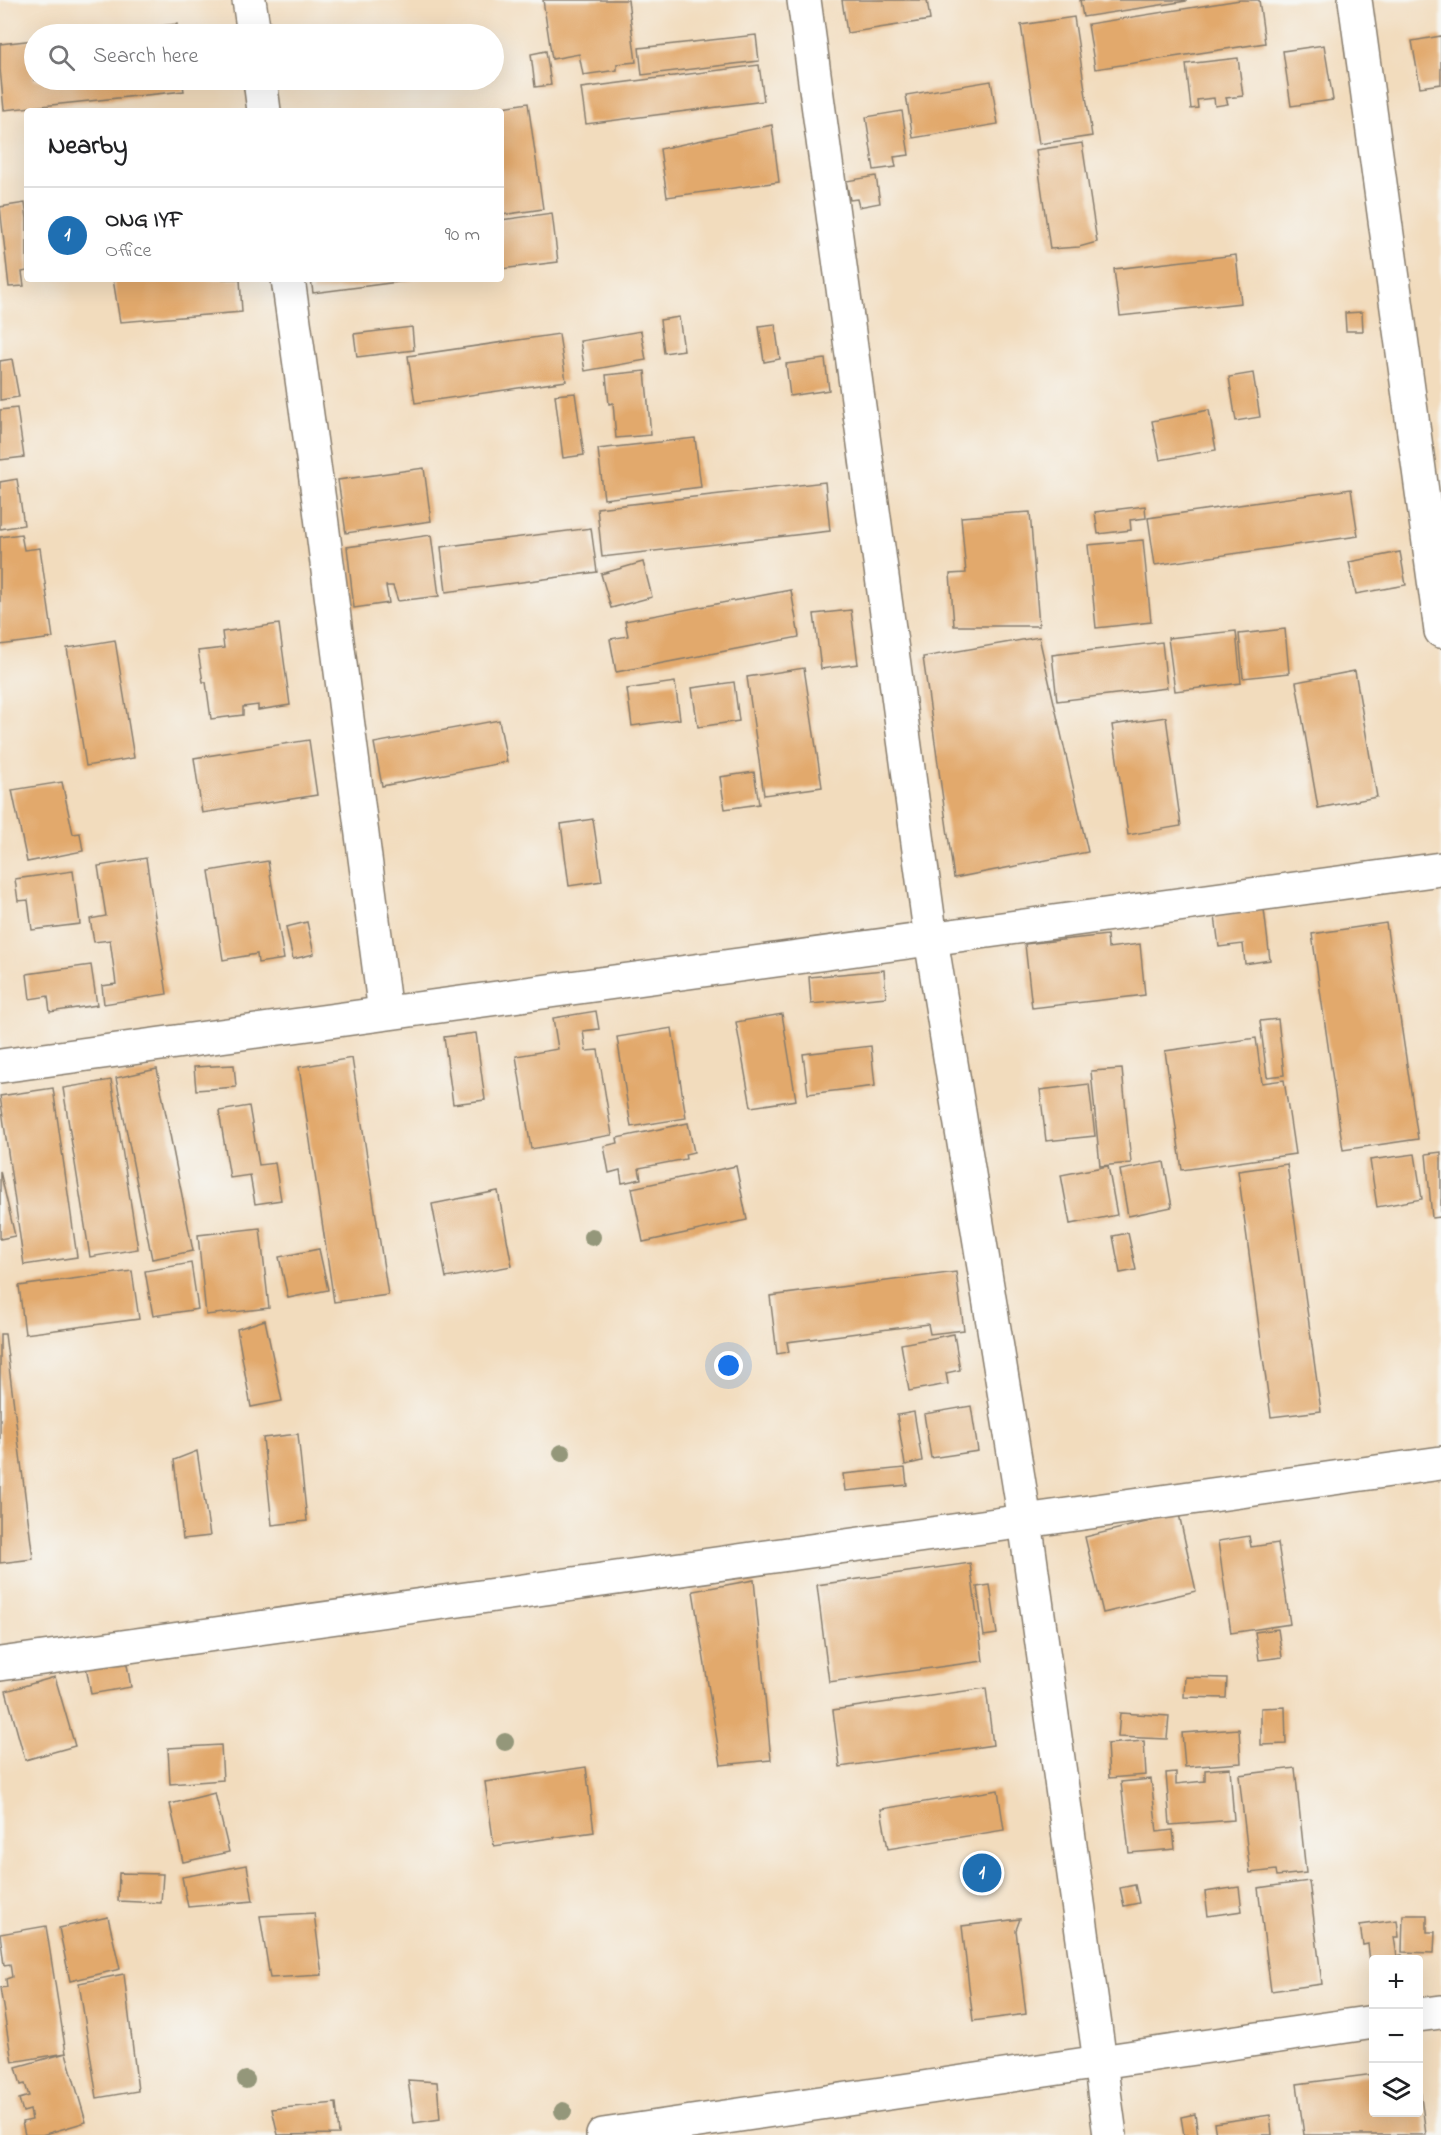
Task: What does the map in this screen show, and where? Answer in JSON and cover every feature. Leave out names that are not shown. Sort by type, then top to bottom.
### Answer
[{"type":"street","points":[[249,0],[253,24]]},
{"type":"street","points":[[804,0],[931,939],[1024,1521],[1110,2135]]},
{"type":"street","points":[[1355,0],[1441,631]]},
{"type":"street","points":[[261,90],[264,108]]},
{"type":"street","points":[[288,282],[385,1013]]},
{"type":"street","points":[[0,1066],[1441,870]]},
{"type":"street","points":[[0,1664],[1441,1463]]},
{"type":"street","points":[[1423,2014],[1441,2012]]},
{"type":"street","points":[[603,2135],[1369,2023]]},
{"type":"building","points":[[543,0],[628,0],[636,62],[617,64],[617,70],[583,75],[579,54],[552,59]]},
{"type":"building","points":[[842,0],[927,0],[930,20],[847,33]]},
{"type":"building","points":[[1080,0],[1186,0],[1186,1],[1083,17]]},
{"type":"building","points":[[1240,0],[1259,0],[1265,43],[1095,69],[1088,24]]},
{"type":"building","points":[[1074,17],[1092,136],[1039,144],[1021,25]]},
{"type":"building","points":[[756,35],[759,61],[642,75],[639,48]]},
{"type":"building","points":[[1441,36],[1441,84],[1420,87],[1412,41]]},
{"type":"building","points":[[24,41],[24,90],[184,91],[4,110],[0,44]]},
{"type":"building","points":[[1324,45],[1333,100],[1291,106],[1283,51]]},
{"type":"building","points":[[546,51],[551,85],[535,87],[531,54]]},
{"type":"building","points":[[1238,58],[1243,96],[1226,98],[1228,104],[1215,106],[1214,98],[1197,100],[1198,108],[1191,109],[1186,64]]},
{"type":"building","points":[[759,65],[764,101],[586,124],[581,88]]},
{"type":"building","points":[[991,81],[998,124],[913,138],[906,95]]},
{"type":"building","points":[[528,103],[543,209],[504,215],[504,108],[497,108]]},
{"type":"building","points":[[902,111],[909,155],[894,157],[896,167],[874,170],[866,117]]},
{"type":"building","points":[[772,125],[779,182],[667,197],[660,149]]},
{"type":"building","points":[[1082,143],[1097,242],[1079,247],[1050,249],[1036,150]]},
{"type":"building","points":[[876,176],[880,203],[859,207],[857,199],[850,200],[846,181]]},
{"type":"building","points":[[24,203],[24,272],[22,272],[24,286],[9,287],[0,207]]},
{"type":"building","points":[[552,213],[558,262],[504,269],[504,220]]},
{"type":"building","points":[[1236,255],[1241,303],[1120,316],[1114,269]]},
{"type":"building","points":[[113,282],[240,282],[242,312],[120,322]]},
{"type":"building","points":[[311,282],[398,282],[313,293]]},
{"type":"building","points":[[1362,312],[1363,331],[1346,331],[1345,313]]},
{"type":"building","points":[[679,317],[684,350],[664,353],[660,320]]},
{"type":"building","points":[[775,324],[780,359],[764,362],[759,326]]},
{"type":"building","points":[[412,327],[414,350],[357,357],[354,334]]},
{"type":"building","points":[[641,331],[646,360],[585,371],[580,341]]},
{"type":"building","points":[[559,334],[566,381],[415,403],[408,356]]},
{"type":"building","points":[[12,359],[19,397],[0,400],[0,361]]},
{"type":"building","points":[[825,359],[829,390],[790,396],[786,364]]},
{"type":"building","points":[[645,371],[651,435],[616,438],[613,403],[609,404],[606,375]]},
{"type":"building","points":[[1253,373],[1260,417],[1236,421],[1229,377]]},
{"type":"building","points":[[575,393],[584,455],[563,458],[555,395]]},
{"type":"building","points":[[17,408],[24,457],[0,460],[0,410]]},
{"type":"building","points":[[1209,410],[1216,450],[1160,460],[1152,421]]},
{"type":"building","points":[[695,438],[701,487],[604,499],[598,449]]},
{"type":"building","points":[[424,468],[431,521],[346,533],[338,480]]},
{"type":"building","points":[[17,479],[24,525],[0,529],[0,482]]},
{"type":"building","points":[[825,482],[830,531],[602,557],[597,508]]},
{"type":"building","points":[[1351,489],[1358,536],[1155,565],[1148,518]]},
{"type":"building","points":[[1145,506],[1146,518],[1130,520],[1131,530],[1098,534],[1095,512]]},
{"type":"building","points":[[1030,512],[1039,626],[954,626],[950,574],[966,573],[961,517]]},
{"type":"building","points":[[591,528],[597,572],[446,592],[441,547]]},
{"type":"building","points":[[21,534],[24,550],[40,548],[53,638],[0,645],[0,537]]},
{"type":"building","points":[[431,535],[439,596],[398,601],[393,586],[386,586],[389,603],[354,608],[347,547]]},
{"type":"building","points":[[1143,540],[1151,622],[1096,628],[1088,545]]},
{"type":"building","points":[[1400,552],[1406,585],[1356,594],[1349,562]]},
{"type":"building","points":[[643,562],[652,597],[611,608],[601,574]]},
{"type":"building","points":[[791,590],[799,637],[616,672],[610,639],[628,636],[625,621]]},
{"type":"building","points":[[851,610],[858,664],[821,669],[814,614]]},
{"type":"building","points":[[279,624],[290,705],[258,710],[258,705],[243,707],[243,715],[211,719],[206,682],[203,682],[198,651],[224,648],[222,632]]},
{"type":"building","points":[[1285,629],[1289,673],[1243,678],[1239,634]]},
{"type":"building","points":[[1236,631],[1241,683],[1175,691],[1168,638]]},
{"type":"building","points":[[1039,637],[1088,852],[954,878],[923,657]]},
{"type":"building","points":[[115,640],[134,758],[86,766],[67,648]]},
{"type":"building","points":[[1162,642],[1167,688],[1057,701],[1052,655]]},
{"type":"building","points":[[804,668],[822,787],[764,795],[747,677]]},
{"type":"building","points":[[1355,671],[1377,797],[1318,808],[1296,682]]},
{"type":"building","points":[[675,682],[680,719],[632,726],[627,689]]},
{"type":"building","points":[[734,682],[739,721],[698,727],[692,688]]},
{"type":"building","points":[[1166,717],[1181,826],[1128,835],[1112,725]]},
{"type":"building","points":[[499,720],[507,762],[382,786],[374,743]]},
{"type":"building","points":[[309,740],[317,795],[202,813],[194,758]]},
{"type":"building","points":[[754,772],[759,804],[725,809],[720,777]]},
{"type":"building","points":[[62,782],[73,834],[80,833],[83,851],[27,862],[12,790]]},
{"type":"building","points":[[593,819],[602,881],[569,886],[561,824]]},
{"type":"building","points":[[146,858],[167,994],[104,1004],[102,986],[116,984],[110,940],[94,942],[90,919],[106,916],[98,866]]},
{"type":"building","points":[[268,861],[284,959],[258,963],[257,954],[223,960],[209,871]]},
{"type":"building","points":[[73,871],[80,924],[32,930],[28,900],[18,901],[15,879]]},
{"type":"building","points":[[1264,909],[1270,960],[1245,964],[1243,944],[1219,947],[1215,916]]},
{"type":"building","points":[[307,922],[314,954],[293,959],[286,927]]},
{"type":"building","points":[[1386,923],[1418,1139],[1343,1150],[1312,934]]},
{"type":"building","points":[[1107,935],[1108,948],[1140,944],[1145,995],[1032,1008],[1025,944]]},
{"type":"building","points":[[91,965],[97,1005],[50,1012],[48,996],[30,999],[27,974]]},
{"type":"building","points":[[884,970],[886,997],[811,1004],[809,977]]},
{"type":"building","points":[[596,1011],[599,1029],[583,1031],[586,1051],[598,1050],[612,1135],[531,1149],[516,1056],[558,1049],[553,1018]]},
{"type":"building","points":[[782,1014],[796,1100],[751,1107],[736,1022]]},
{"type":"building","points":[[1278,1019],[1284,1075],[1267,1077],[1260,1021]]},
{"type":"building","points":[[672,1028],[686,1118],[631,1127],[617,1037]]},
{"type":"building","points":[[476,1033],[485,1100],[453,1104],[444,1037]]},
{"type":"building","points":[[1256,1038],[1262,1083],[1284,1080],[1295,1154],[1182,1170],[1165,1051]]},
{"type":"building","points":[[871,1046],[875,1086],[808,1094],[803,1054]]},
{"type":"building","points":[[352,1058],[388,1295],[334,1302],[299,1067]]},
{"type":"building","points":[[234,1065],[236,1087],[196,1090],[194,1067]]},
{"type":"building","points":[[157,1069],[193,1251],[152,1259],[116,1078]]},
{"type":"building","points":[[1122,1069],[1131,1163],[1100,1166],[1091,1071]]},
{"type":"building","points":[[111,1080],[138,1249],[90,1257],[63,1088]]},
{"type":"building","points":[[1089,1084],[1095,1136],[1046,1141],[1040,1090]]},
{"type":"building","points":[[53,1088],[77,1257],[24,1265],[0,1096]]},
{"type":"building","points":[[249,1106],[259,1165],[275,1163],[281,1200],[255,1204],[250,1175],[230,1178],[219,1111]]},
{"type":"building","points":[[688,1123],[694,1152],[685,1154],[686,1159],[639,1168],[641,1179],[622,1183],[620,1170],[609,1173],[604,1146],[618,1143],[617,1138]]},
{"type":"building","points":[[1441,1152],[1441,1217],[1432,1218],[1426,1154]]},
{"type":"building","points":[[1415,1154],[1422,1199],[1377,1207],[1370,1160]]},
{"type":"building","points":[[1164,1162],[1172,1207],[1128,1216],[1120,1170]]},
{"type":"building","points":[[1287,1164],[1321,1411],[1271,1417],[1238,1171]]},
{"type":"building","points":[[736,1166],[747,1220],[643,1242],[632,1188]]},
{"type":"building","points":[[1108,1166],[1117,1215],[1070,1224],[1061,1175]]},
{"type":"building","points":[[0,1171],[15,1236],[0,1239]]},
{"type":"building","points":[[498,1191],[512,1266],[446,1278],[432,1204]]},
{"type":"building","points":[[260,1228],[269,1308],[206,1315],[198,1235]]},
{"type":"building","points":[[1128,1233],[1136,1270],[1120,1273],[1113,1236]]},
{"type":"building","points":[[319,1249],[328,1290],[288,1298],[279,1257]]},
{"type":"building","points":[[191,1263],[198,1309],[153,1316],[145,1271]]},
{"type":"building","points":[[132,1271],[139,1319],[25,1334],[19,1286]]},
{"type":"building","points":[[956,1272],[964,1330],[930,1334],[928,1324],[787,1342],[789,1352],[777,1354],[770,1296]]},
{"type":"building","points":[[265,1320],[282,1401],[251,1407],[237,1329]]},
{"type":"building","points":[[0,1334],[5,1334],[33,1559],[0,1563]]},
{"type":"building","points":[[954,1334],[960,1370],[946,1373],[948,1384],[909,1391],[901,1344]]},
{"type":"building","points":[[971,1406],[978,1451],[931,1458],[924,1414]]},
{"type":"building","points":[[914,1412],[922,1461],[905,1465],[897,1415]]},
{"type":"building","points":[[298,1434],[307,1521],[272,1525],[263,1438]]},
{"type":"building","points":[[197,1451],[210,1536],[183,1539],[174,1460]]},
{"type":"building","points":[[905,1468],[907,1485],[845,1491],[843,1474]]},
{"type":"building","points":[[1179,1514],[1196,1591],[1103,1613],[1085,1537]]},
{"type":"building","points":[[1249,1536],[1251,1547],[1278,1543],[1290,1624],[1231,1633],[1218,1541]]},
{"type":"building","points":[[970,1563],[983,1661],[829,1682],[817,1585]]},
{"type":"building","points":[[754,1580],[771,1760],[721,1765],[693,1591]]},
{"type":"building","points":[[990,1585],[997,1634],[984,1636],[977,1587]]},
{"type":"building","points":[[1278,1629],[1282,1657],[1259,1660],[1255,1632]]},
{"type":"building","points":[[126,1659],[131,1687],[91,1694],[86,1666]]},
{"type":"building","points":[[55,1677],[75,1746],[25,1760],[6,1691]]},
{"type":"building","points":[[1185,1677],[1227,1678],[1226,1698],[1184,1697]]},
{"type":"building","points":[[986,1688],[993,1745],[840,1767],[833,1710]]},
{"type":"building","points":[[1285,1707],[1286,1744],[1261,1745],[1261,1708]]},
{"type":"building","points":[[1120,1713],[1169,1716],[1167,1739],[1118,1737]]},
{"type":"building","points":[[1239,1729],[1241,1763],[1185,1767],[1182,1733]]},
{"type":"building","points":[[1144,1741],[1146,1775],[1109,1778],[1107,1744]]},
{"type":"building","points":[[221,1745],[223,1780],[170,1784],[168,1748]]},
{"type":"building","points":[[586,1767],[594,1832],[494,1846],[485,1782]]},
{"type":"building","points":[[1230,1768],[1234,1820],[1170,1825],[1166,1773],[1176,1772],[1176,1784],[1205,1781],[1205,1770]]},
{"type":"building","points":[[1295,1768],[1306,1873],[1277,1876],[1276,1870],[1250,1873],[1239,1775]]},
{"type":"building","points":[[1151,1779],[1157,1832],[1173,1830],[1175,1849],[1129,1853],[1121,1782]]},
{"type":"building","points":[[998,1790],[1004,1830],[888,1849],[881,1809]]},
{"type":"building","points":[[215,1793],[229,1852],[183,1862],[170,1804]]},
{"type":"building","points":[[247,1865],[253,1901],[188,1907],[182,1877]]},
{"type":"building","points":[[119,1873],[163,1874],[161,1903],[118,1901]]},
{"type":"building","points":[[1309,1881],[1322,1984],[1271,1991],[1258,1888]]},
{"type":"building","points":[[1135,1885],[1139,1903],[1124,1906],[1120,1888]]},
{"type":"building","points":[[1239,1887],[1242,1911],[1208,1916],[1205,1892]]},
{"type":"building","points":[[314,1913],[322,1975],[270,1978],[260,1916]]},
{"type":"building","points":[[1403,1915],[1427,1915],[1427,1932],[1435,1932],[1434,1953],[1402,1952]]},
{"type":"building","points":[[108,1917],[120,1969],[70,1981],[59,1928]]},
{"type":"building","points":[[1020,1919],[1016,1930],[1026,2014],[973,2021],[962,1926]]},
{"type":"building","points":[[1397,1920],[1399,1937],[1394,1937],[1397,1955],[1369,1955],[1368,1944],[1363,1945],[1360,1925]]},
{"type":"building","points":[[46,1926],[66,2053],[12,2062],[0,1988],[7,1987],[6,1979],[12,1977],[10,1964],[4,1965],[0,1934]]},
{"type":"building","points":[[124,1974],[138,2091],[97,2098],[79,1983]]},
{"type":"building","points":[[66,2053],[86,2122],[42,2135],[25,2135],[22,2122],[32,2120],[30,2110],[23,2112],[19,2099],[29,2096],[25,2084],[21,2085],[16,2067]]},
{"type":"building","points":[[1369,2075],[1369,2117],[1423,2117],[1423,2112],[1426,2135],[1304,2135],[1297,2084]]},
{"type":"building","points":[[408,2080],[437,2082],[440,2119],[414,2123]]},
{"type":"building","points":[[336,2103],[339,2134],[278,2135],[272,2109]]},
{"type":"building","points":[[1195,2114],[1198,2135],[1184,2135],[1181,2117]]},
{"type":"building","points":[[1270,2115],[1272,2135],[1216,2135],[1214,2123]]},
{"type":"place","name":"ONG IYF","points":[[982,1873]]}]
